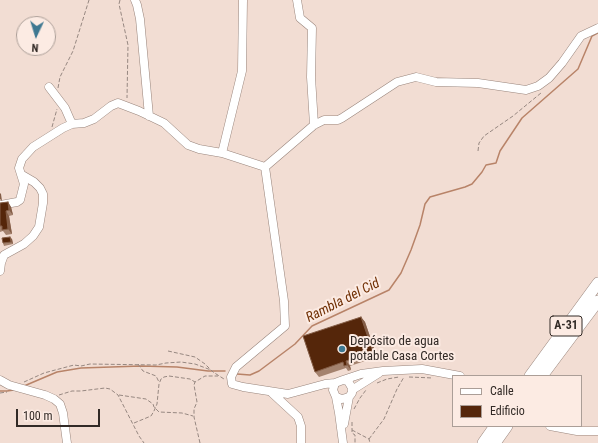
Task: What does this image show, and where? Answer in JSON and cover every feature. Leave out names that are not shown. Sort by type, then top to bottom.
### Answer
[{"type":"highway","name":"A-31","points":[[531,375],[598,283]]},
{"type":"highway","name":"A-31","points":[[543,375],[598,301]]},
{"type":"highway","points":[[483,443],[494,427]]},
{"type":"highway","points":[[495,443],[506,427]]},
{"type":"street","points":[[135,0],[140,19],[149,116]]},
{"type":"street","points":[[222,153],[242,71],[243,0]]},
{"type":"street","points":[[297,0],[300,18],[312,28],[311,76],[314,125]]},
{"type":"street","points":[[265,167],[314,125],[324,120],[338,120],[342,118],[396,82],[416,77],[436,82],[478,83],[526,90],[538,86],[549,78],[562,63],[581,36],[598,28]]},
{"type":"street","points":[[49,87],[65,108],[72,124]]},
{"type":"street","points":[[0,205],[17,202],[20,200],[24,184],[19,168],[22,158],[26,154],[49,136],[72,124],[84,123],[94,119],[111,106],[118,103],[164,124],[188,145],[199,150],[222,153],[265,167]]},
{"type":"street","points":[[265,167],[284,301],[285,326],[236,367],[231,376],[232,384],[272,393],[288,394],[361,374],[383,371],[422,369],[455,375]]},
{"type":"street","points":[[0,271],[4,256],[24,244],[33,236],[39,227],[43,194],[34,182],[22,175]]},
{"type":"street","points":[[302,391],[328,390],[342,400],[383,371]]},
{"type":"street","points":[[0,380],[16,387],[45,394],[60,404],[63,413],[67,443]]},
{"type":"street","points":[[339,381],[350,383],[351,394],[344,421],[343,440]]},
{"type":"street","points":[[339,381],[333,388],[343,440]]},
{"type":"street","points":[[272,393],[298,417],[301,426],[301,443]]},
{"type":"street","points":[[555,427],[577,431],[598,431]]},
{"type":"path","points":[[51,128],[54,125],[59,101],[58,85],[73,51],[89,0]]},
{"type":"path","points":[[120,0],[119,4],[128,45],[127,106]]},
{"type":"path","points":[[478,151],[479,143],[484,136],[513,116],[545,90]]},
{"type":"path","points":[[168,351],[194,357],[205,364],[222,379],[232,382]]},
{"type":"path","points":[[16,387],[38,375],[74,365],[156,365],[182,362],[195,364],[212,370]]},
{"type":"path","points":[[138,364],[143,371],[156,376],[160,382]]},
{"type":"path","points":[[134,423],[151,416],[156,409],[160,382],[164,377],[169,376],[190,379],[195,382]]},
{"type":"path","points":[[200,443],[194,416],[194,409],[197,402],[194,388],[195,382],[205,376],[218,376]]},
{"type":"path","points":[[372,386],[387,379],[404,377],[435,379]]},
{"type":"path","points":[[369,439],[384,419],[404,377]]},
{"type":"path","points":[[54,399],[61,394],[72,391],[104,388],[110,389],[118,395],[143,442]]},
{"type":"path","points":[[353,412],[360,398],[367,389]]},
{"type":"path","points":[[118,395],[146,399],[153,404],[159,412],[182,413],[194,416]]},
{"type":"path","points":[[352,418],[352,433],[355,435],[355,443]]},
{"type":"path","points":[[352,430],[369,439],[370,443]]},
{"type":"building","points":[[8,202],[9,210],[6,211],[8,229],[2,230],[2,226],[0,226],[0,203]]},
{"type":"building","points":[[10,237],[11,242],[3,243],[2,238]]},
{"type":"building","name":"Depósito de agua potable Casa Cortes","points":[[361,317],[373,352],[346,361],[347,365],[344,366],[343,362],[315,372],[303,336]]},
{"type":"waterway","name":"Rambla del Cid","points":[[237,374],[250,375],[259,371],[295,344],[312,326],[389,290],[401,273],[420,225],[425,204],[430,197],[472,184],[486,165],[496,163],[500,151],[522,118],[578,69],[592,36],[598,33]]},
{"type":"waterway","name":"Rambla del Cid","points":[[24,386],[57,372],[81,368],[141,366],[225,371]]},
{"type":"waterway","name":"Rambla del Cid","points":[[0,391],[14,390]]},
{"type":"place","name":"Depósito de agua potable Casa Cortes","points":[[342,349]]}]
